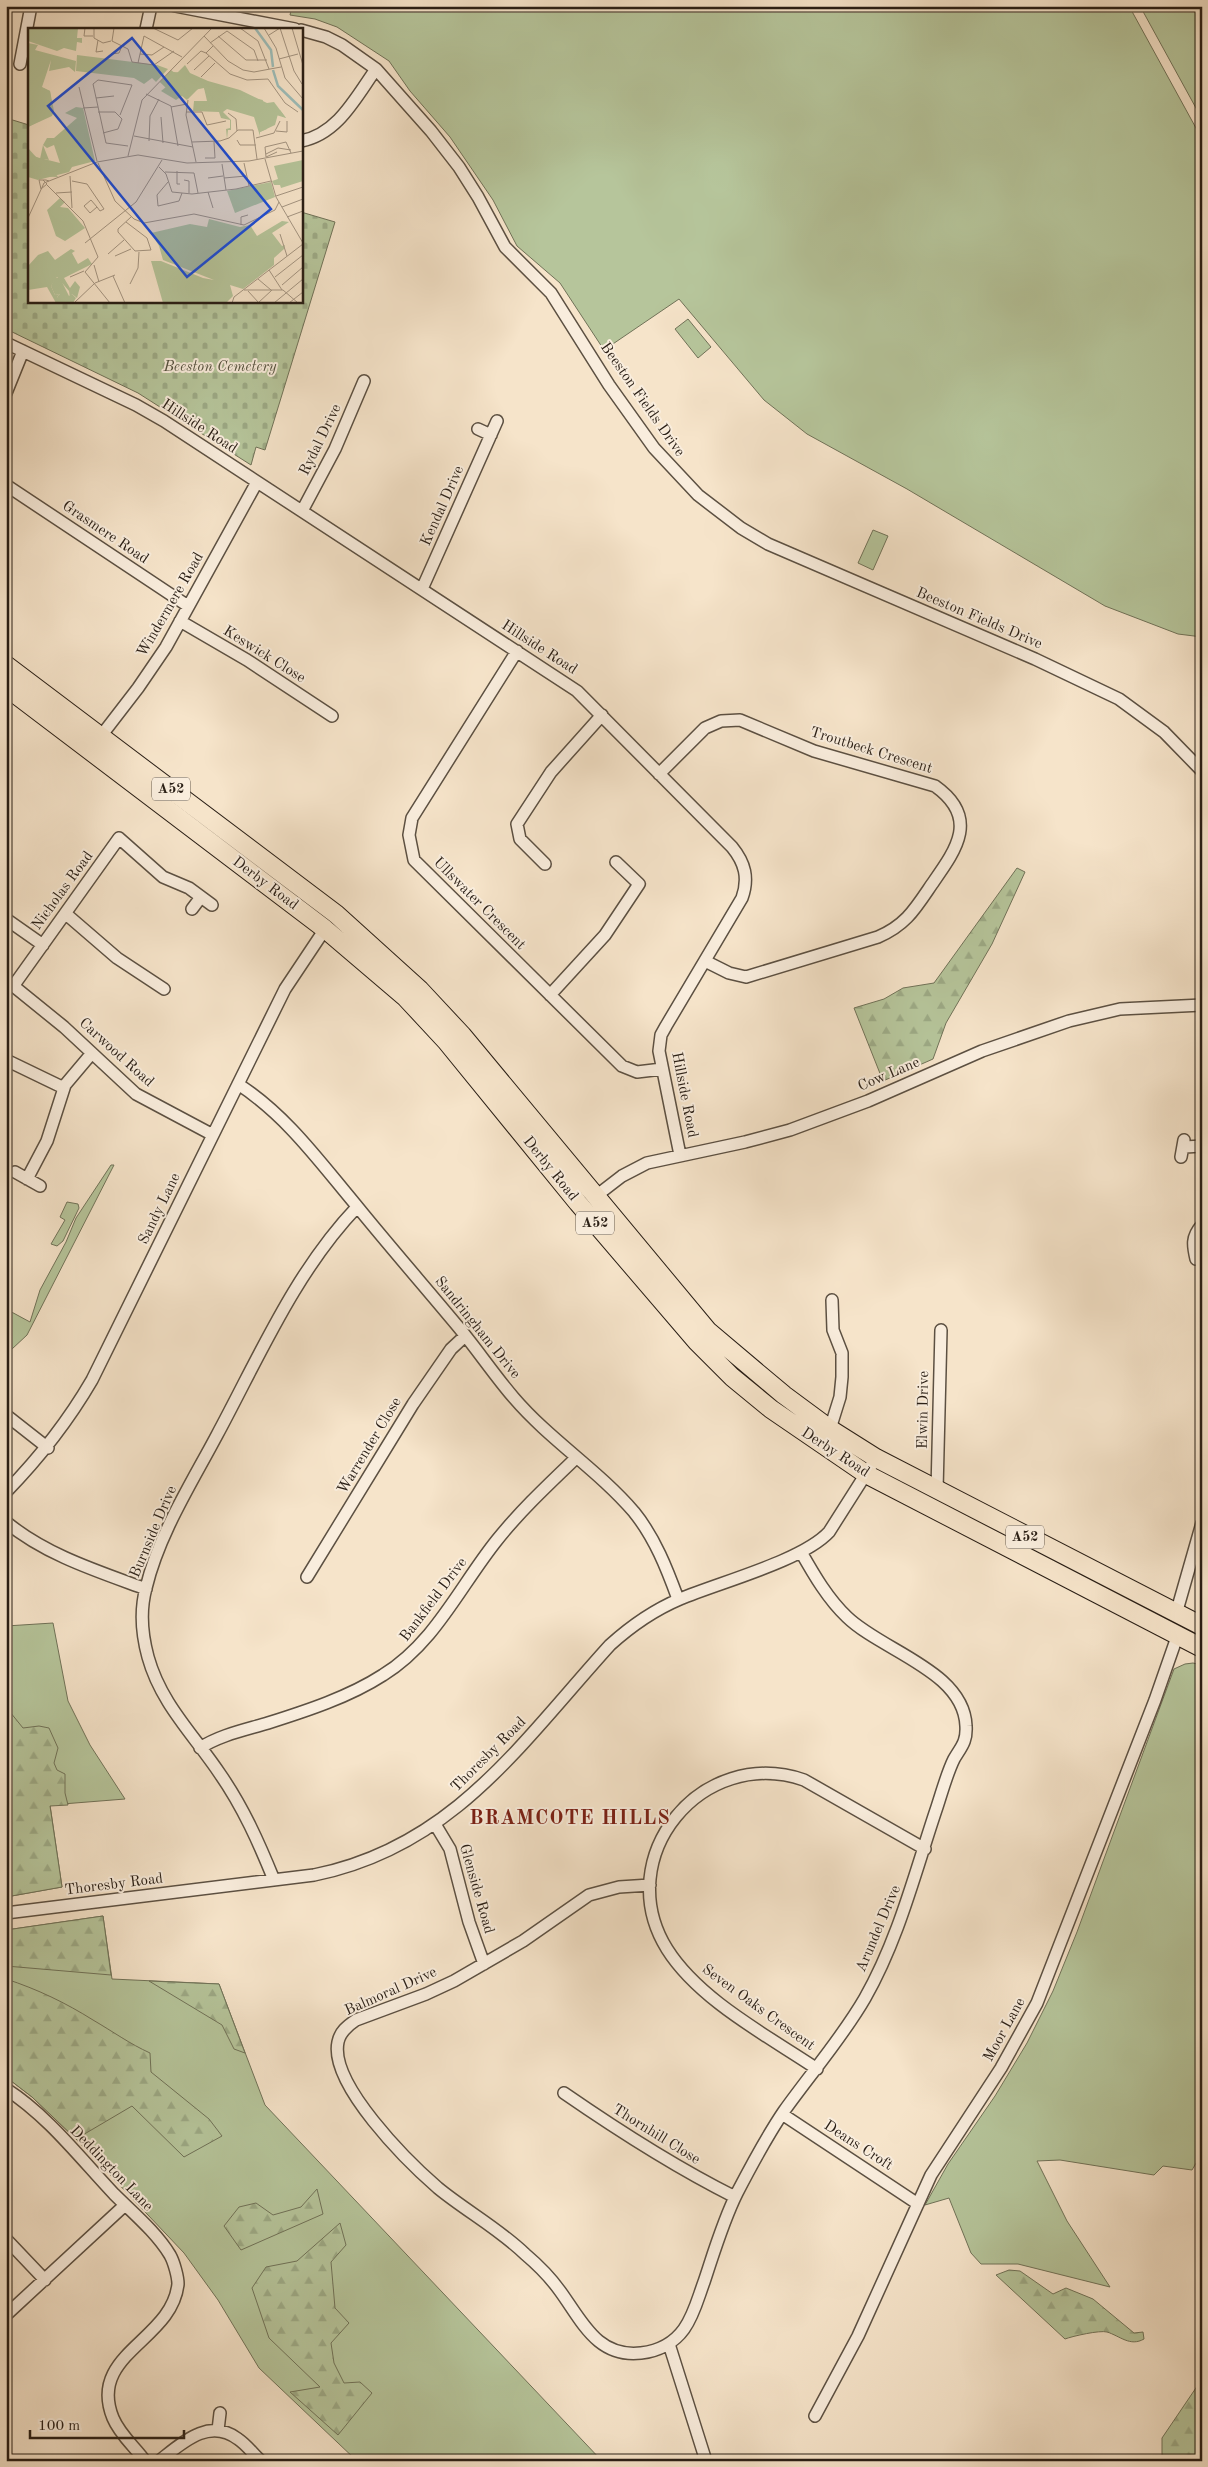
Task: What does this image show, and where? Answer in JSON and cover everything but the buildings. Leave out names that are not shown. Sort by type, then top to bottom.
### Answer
[{"type":"highway","name":"Derby Road","points":[[6,665],[336,914],[380,953],[462,1035],[708,1330],[760,1376],[830,1429],[876,1458],[1202,1626]]},
{"type":"highway","name":"Derby Road","points":[[6,686],[325,929],[406,998],[446,1041],[580,1206],[697,1342],[732,1377],[772,1409],[866,1474],[1177,1637],[1202,1648]]},
{"type":"street","points":[[20,64],[31,6]]},
{"type":"street","points":[[146,28],[151,6]]},
{"type":"street","points":[[175,6],[290,28]]},
{"type":"street","name":"Beeston Fields Drive","points":[[302,30],[326,37],[342,45],[376,69],[431,131],[459,167],[478,197],[505,247],[551,293],[610,385],[654,448],[698,495],[734,523],[768,544],[1008,647],[1119,699],[1164,732],[1202,771]]},
{"type":"street","points":[[302,141],[311,139],[330,129],[376,69]]},
{"type":"street","name":"Hillside Road","points":[[6,343],[136,405],[577,691],[732,847],[741,858],[744,867],[746,887],[742,898],[661,1035],[659,1051],[680,1155]]},
{"type":"street","points":[[6,393],[23,351]]},
{"type":"street","name":"Rydal Drive","points":[[302,511],[335,449],[364,381]]},
{"type":"street","name":"Kendal Drive","points":[[422,589],[497,421]]},
{"type":"street","points":[[478,429],[491,434]]},
{"type":"street","name":"Windermere Road","points":[[101,736],[138,688],[180,621],[257,482]]},
{"type":"street","name":"Grasmere Road","points":[[6,485],[188,606]]},
{"type":"street","name":"Keswick Close","points":[[180,621],[247,660],[332,716]]},
{"type":"street","name":"Ullswater Crescent","points":[[517,651],[412,818],[409,835],[414,860],[622,1066],[637,1072],[662,1069]]},
{"type":"street","points":[[545,864],[520,840],[517,824],[546,778],[602,716]]},
{"type":"street","name":"Troutbeck Crescent","points":[[659,774],[705,728],[721,721],[740,720],[814,751],[935,786],[951,799],[959,817],[958,845],[906,920],[894,930],[746,977],[729,973],[705,961]]},
{"type":"street","name":"Nicholas Road","points":[[10,982],[43,945],[66,914],[119,838],[123,827]]},
{"type":"street","points":[[119,838],[163,877],[189,888],[212,905]]},
{"type":"street","points":[[550,995],[610,929],[638,884],[616,862]]},
{"type":"street","points":[[192,909],[201,897]]},
{"type":"street","points":[[66,914],[117,958],[164,989]]},
{"type":"street","points":[[6,919],[43,945]]},
{"type":"street","name":"Sandy Lane","points":[[6,1492],[48,1448],[71,1417],[92,1380],[284,989],[325,929]]},
{"type":"street","points":[[141,989],[148,979]]},
{"type":"street","name":"Carwood Road","points":[[10,982],[64,1027],[143,1099],[213,1135]]},
{"type":"street","name":"Cow Lane","points":[[596,1196],[637,1167],[680,1155],[745,1142],[790,1130],[868,1101],[982,1051],[1069,1021],[1120,1010],[1202,1005]]},
{"type":"street","points":[[28,1179],[47,1141],[64,1088],[75,1070],[92,1053]]},
{"type":"street","points":[[6,1060],[64,1088]]},
{"type":"street","name":"Sandringham Drive","points":[[238,1084],[261,1098],[298,1134],[514,1398],[536,1422],[619,1496],[640,1520],[666,1565],[678,1599]]},
{"type":"street","points":[[1183,1148],[1202,1146]]},
{"type":"street","points":[[15,1172],[40,1186]]},
{"type":"street","name":"Burnside Drive","points":[[274,1880],[253,1830],[236,1797],[171,1709],[151,1665],[144,1640],[143,1622],[146,1589],[173,1520],[290,1298],[328,1242],[357,1207]]},
{"type":"street","points":[[1196,1260],[1193,1246],[1194,1237],[1202,1226]]},
{"type":"street","points":[[830,1429],[840,1397],[842,1377],[842,1353],[833,1330],[832,1300]]},
{"type":"street","name":"Elwin Drive","points":[[937,1490],[941,1330]]},
{"type":"street","name":"Warrender Close","points":[[307,1577],[413,1404],[450,1349],[465,1336]]},
{"type":"street","points":[[6,1415],[48,1448]]},
{"type":"street","name":"Bankfield Drive","points":[[200,1748],[216,1739],[287,1717],[340,1697],[382,1676],[412,1655],[434,1629],[498,1538],[576,1458]]},
{"type":"street","name":"Thoresby Road","points":[[6,1913],[314,1875],[352,1866],[398,1846],[435,1824],[491,1779],[610,1645],[646,1616],[678,1599],[816,1545],[830,1532],[876,1458]]},
{"type":"street","points":[[6,1522],[44,1548],[79,1564],[146,1589]]},
{"type":"street","points":[[1176,1614],[1202,1523]]},
{"type":"street","name":"Arundel Drive","points":[[669,2344],[681,2333],[690,2319],[735,2197],[782,2114],[817,2069],[865,1998],[888,1953],[902,1919],[955,1759],[963,1750],[966,1727],[962,1705],[955,1693],[938,1677],[861,1630],[845,1616],[833,1602],[801,1552]]},
{"type":"street","name":"Moor Lane","points":[[815,2416],[858,2336],[938,2162],[1002,2068],[1036,2003],[1155,1700],[1177,1637]]},
{"type":"street","name":"Seven Oaks Crescent","points":[[817,2069],[724,2005],[686,1973],[666,1948],[652,1907],[650,1885],[660,1841],[684,1805],[707,1788],[748,1774],[778,1774],[804,1780],[925,1849]]},
{"type":"street","name":"Glenside Road","points":[[435,1824],[450,1849],[469,1922],[484,1964]]},
{"type":"street","name":"Balmoral Drive","points":[[650,1885],[619,1887],[589,1896],[523,1941],[484,1964],[426,1994],[356,2020],[346,2026],[337,2043],[338,2058],[348,2086],[401,2153],[441,2190],[505,2235],[545,2273],[560,2291],[583,2326],[600,2344],[621,2352],[640,2353],[669,2344]]},
{"type":"street","name":"Deddington Lane","points":[[6,2089],[38,2114],[126,2205],[172,2257],[178,2282],[175,2300],[167,2316],[118,2365],[109,2391],[113,2418],[145,2461]]},
{"type":"street","name":"Thornhill Close","points":[[564,2093],[628,2137],[695,2177],[735,2197]]},
{"type":"street","name":"Deans Croft","points":[[782,2114],[918,2204]]},
{"type":"street","points":[[6,2315],[126,2205]]},
{"type":"street","points":[[6,2239],[45,2280]]},
{"type":"street","points":[[669,2344],[706,2461]]},
{"type":"street","points":[[218,2430],[220,2413]]},
{"type":"street","points":[[159,2461],[188,2438],[199,2433],[218,2430],[240,2440],[261,2461]]},
{"type":"green space","points":[[292,6],[1129,6],[1202,139],[1202,637],[1178,634],[1105,606],[907,489],[807,434],[764,400],[679,299],[604,350],[560,283],[517,246],[493,200],[450,137],[410,91],[389,61],[337,27],[315,19],[290,15]]},
{"type":"green space","points":[[1140,6],[1202,6],[1202,119]]},
{"type":"green space","name":"Beeston Cemetery","points":[[6,118],[28,125],[28,302],[302,302],[302,212],[335,222],[265,450],[256,447],[251,465],[138,393],[6,329]]},
{"type":"green space","points":[[688,319],[711,347],[698,358],[675,329]]},
{"type":"green space","points":[[873,530],[888,536],[873,570],[858,563]]},
{"type":"green space","points":[[1017,868],[1025,872],[992,944],[946,1023],[933,1059],[883,1081],[854,1008],[884,999],[903,988],[934,983]]},
{"type":"green space","points":[[111,1165],[114,1165],[27,1335],[12,1349],[6,1346],[6,1309],[30,1322],[40,1290],[66,1242],[76,1218]]},
{"type":"green space","points":[[67,1202],[78,1204],[79,1208],[63,1241],[57,1246],[51,1244],[65,1220],[60,1217]]},
{"type":"green space","points":[[53,1623],[68,1701],[90,1745],[125,1799],[50,1805],[62,1887],[6,1897],[6,1626]]},
{"type":"green space","points":[[1193,1663],[1202,1665],[1202,2153],[1192,2170],[1163,2166],[1154,2175],[1060,2160],[1037,2161],[1067,2221],[1110,2287],[1018,2264],[981,2264],[971,2253],[949,2198],[925,2205],[948,2164],[995,2096],[1027,2043],[1053,1991],[1077,1932],[1174,1669]]},
{"type":"green space","points":[[6,1707],[23,1728],[39,1726],[49,1728],[58,1748],[54,1763],[57,1770],[65,1774],[65,1793],[68,1805],[50,1806],[62,1887],[6,1897]]},
{"type":"green space","points":[[103,1916],[112,1979],[219,1984],[265,2105],[602,2461],[357,2461],[259,2368],[218,2300],[184,2253],[76,2139],[32,2097],[6,2077],[6,1930]]},
{"type":"green space","points":[[103,1916],[111,1975],[6,1966],[6,1930]]},
{"type":"green space","points":[[6,1979],[62,2002],[128,2042],[150,2053],[151,2072],[209,2119],[222,2136],[184,2157],[132,2106],[76,2139],[32,2097],[6,2077]]},
{"type":"green space","points":[[149,1981],[219,1984],[245,2053],[234,2049],[222,2025]]},
{"type":"green space","points":[[317,2189],[323,2214],[241,2250],[224,2226],[239,2207],[256,2203],[273,2215],[301,2207]]},
{"type":"green space","points":[[340,2223],[346,2245],[331,2262],[335,2308],[349,2323],[331,2343],[334,2363],[344,2383],[360,2382],[372,2393],[338,2435],[290,2392],[320,2387],[269,2338],[252,2288],[266,2267],[297,2261]]},
{"type":"green space","points":[[1009,2270],[1020,2271],[1053,2294],[1066,2288],[1093,2299],[1134,2333],[1143,2332],[1144,2339],[1134,2342],[1104,2332],[1065,2339],[996,2275]]},
{"type":"green space","points":[[1202,2379],[1202,2461],[1162,2461],[1162,2438]]},
{"type":"district","name":"BRAMCOTE HILLS","points":[[570,1819]]}]
